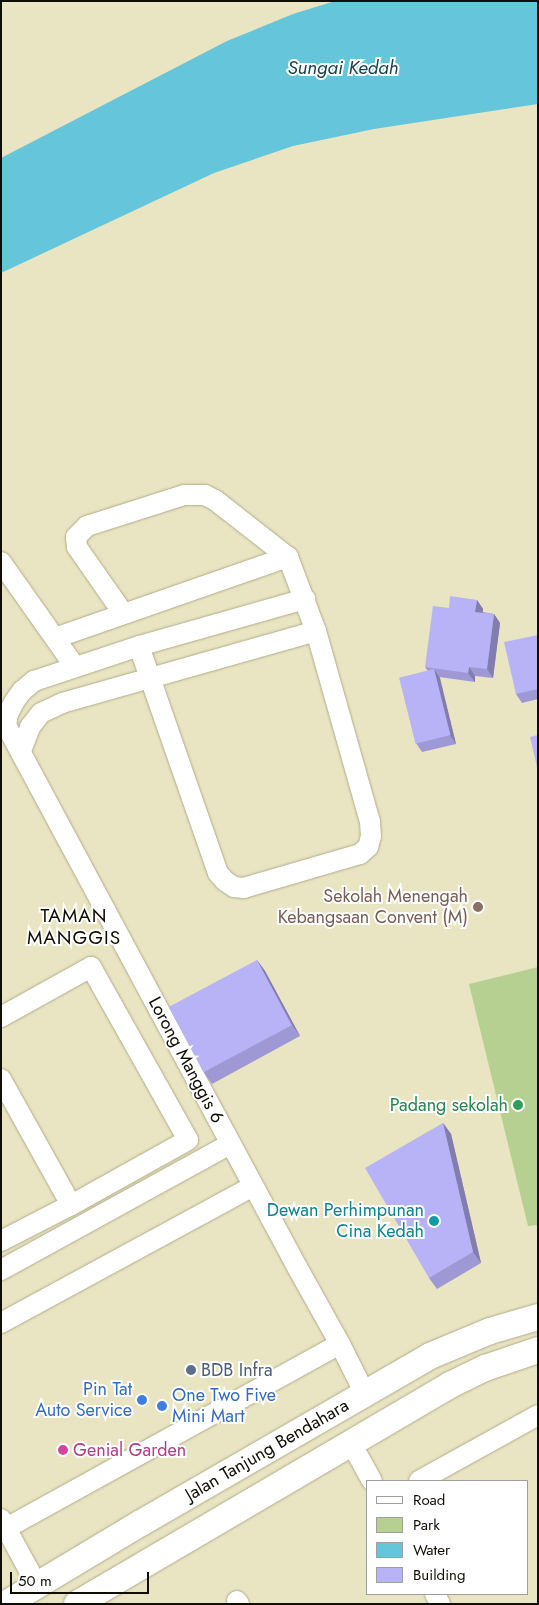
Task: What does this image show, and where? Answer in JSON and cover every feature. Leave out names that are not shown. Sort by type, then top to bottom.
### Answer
[{"type":"main road","name":"Jalan Tanjung Bendahara","points":[[6,1604],[430,1356],[490,1331],[538,1317]]},
{"type":"main road","name":"Jalan Tanjung Bendahara","points":[[77,1604],[450,1385],[485,1368],[538,1350]]},
{"type":"street","points":[[123,613],[77,547],[76,538],[87,526],[184,495],[205,495],[215,500],[288,557],[316,632],[370,822],[370,842],[368,848],[360,854],[244,888],[234,887],[218,873],[139,646]]},
{"type":"street","points":[[55,638],[288,557]]},
{"type":"street","points":[[1,562],[75,667]]},
{"type":"street","points":[[4,726],[14,702],[28,685],[34,681],[139,646],[305,599]]},
{"type":"street","points":[[21,751],[30,727],[41,713],[62,703],[316,632]]},
{"type":"street","name":"Lorong Manggis 6","points":[[4,726],[21,751],[230,1144],[340,1344],[365,1394]]},
{"type":"street","points":[[1,1017],[91,967],[188,1140],[71,1205],[1,1241]]},
{"type":"street","points":[[1,1079],[71,1205]]},
{"type":"street","points":[[1,1270],[230,1144]]},
{"type":"street","points":[[1,1323],[254,1186]]},
{"type":"street","points":[[36,1585],[3,1526],[340,1344]]},
{"type":"street","points":[[421,1480],[538,1415]]},
{"type":"street","points":[[351,1443],[371,1480]]},
{"type":"green space","name":"Padang sekolah","points":[[538,967],[538,1225],[528,1226],[469,984]]},
{"type":"water","name":"Sungai Kedah","points":[[335,1],[538,1],[538,104],[374,129],[293,146],[214,173],[1,273],[1,158],[227,41],[293,14]]},
{"type":"building","points":[[450,596],[477,600],[475,612],[494,614],[487,669],[469,667],[468,673],[425,667],[433,606],[449,608]]},
{"type":"building","points":[[538,635],[538,689],[516,694],[504,642]]},
{"type":"building","points":[[434,669],[450,735],[416,744],[399,678]]},
{"type":"building","points":[[538,735],[538,771],[530,737]]},
{"type":"building","points":[[257,960],[292,1025],[203,1072],[169,1007]]},
{"type":"building","name":"Dewan Perhimpunan Cina Kedah","points":[[443,1123],[473,1252],[429,1278],[365,1168]]},
{"type":"place","name":"Sekolah Menengah Kebangsaan Convent (M)","points":[[478,907]]},
{"type":"place","name":"Padang sekolah","points":[[518,1105]]},
{"type":"place","name":"Dewan Perhimpunan Cina Kedah","points":[[434,1221]]},
{"type":"place","name":"BDB Infra","points":[[191,1370]]},
{"type":"place","name":"Pin Tat Auto Service","points":[[142,1400]]},
{"type":"place","name":"One Two Five Mini Mart","points":[[162,1406]]},
{"type":"place","name":"Genial Garden","points":[[63,1450]]},
{"type":"district","name":"TAMAN MANGGIS","points":[[74,927]]}]
